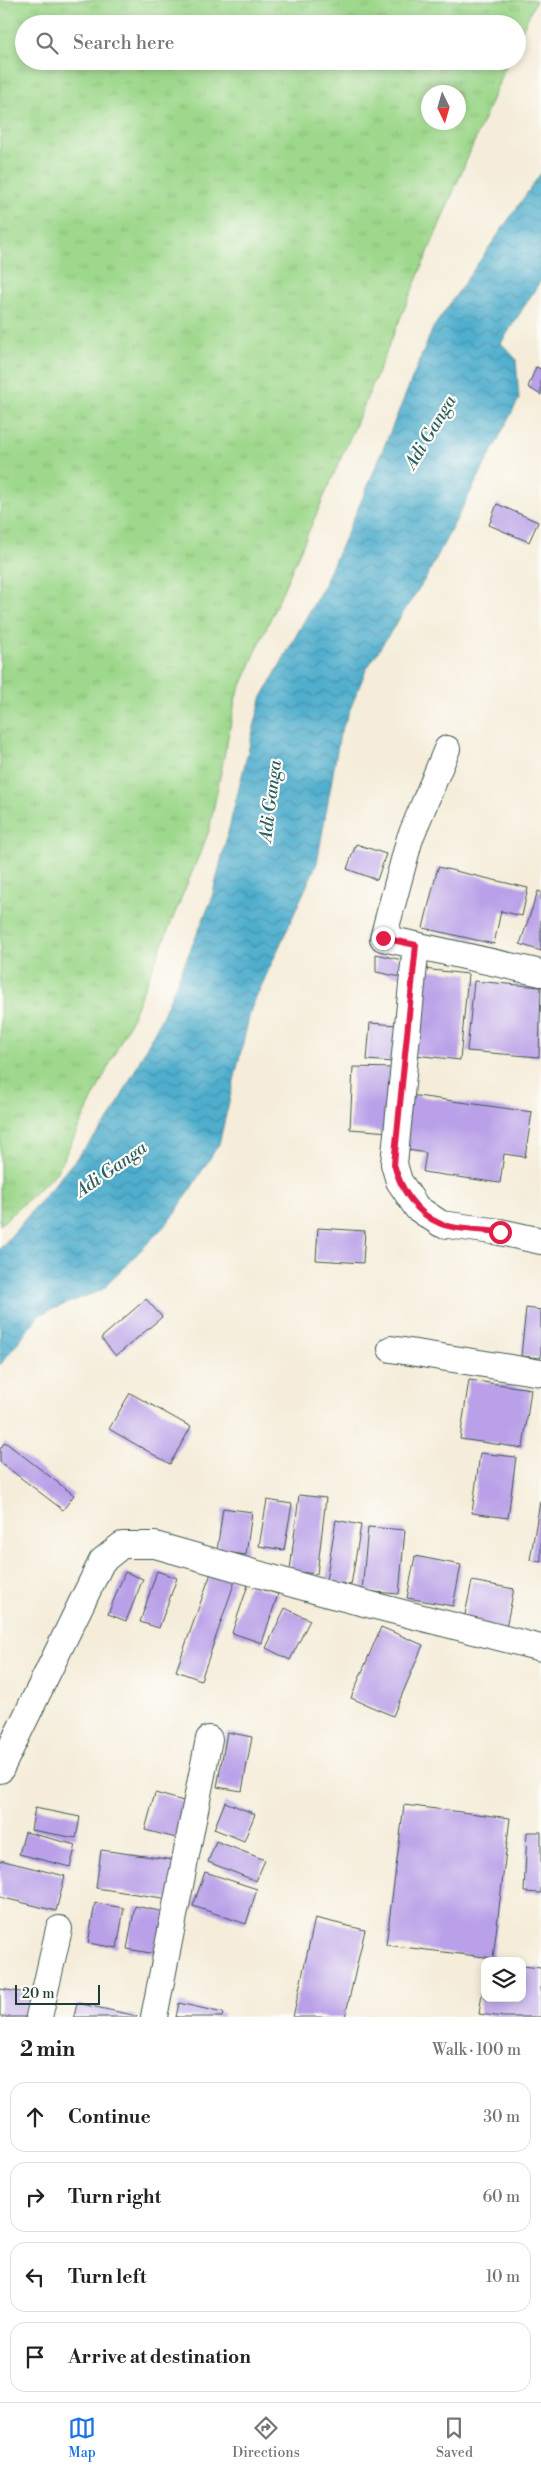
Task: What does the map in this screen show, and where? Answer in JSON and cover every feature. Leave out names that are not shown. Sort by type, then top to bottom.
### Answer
[{"type":"street","points":[[447,749],[410,838],[383,938],[541,973]]},
{"type":"street","points":[[416,945],[394,1164],[398,1181],[417,1208],[442,1224],[500,1232],[541,1241]]},
{"type":"street","points":[[391,1350],[541,1373]]},
{"type":"street","points":[[0,1770],[102,1561],[122,1545],[155,1545],[332,1595],[541,1648]]},
{"type":"street","points":[[154,2017],[209,1739]]},
{"type":"street","points":[[39,2017],[58,1929]]},
{"type":"green space","points":[[0,0],[536,0],[526,22],[526,15],[15,15],[15,70],[504,70],[359,417],[236,697],[209,831],[130,1022],[57,1172],[0,1225]]},
{"type":"water","name":"Adi Ganga","points":[[541,173],[541,280],[501,343],[516,359],[519,399],[427,576],[366,670],[340,734],[317,863],[251,1009],[219,1144],[172,1218],[102,1290],[40,1314],[0,1365],[0,1249],[111,1117],[163,1015],[211,901],[261,699],[323,587],[367,488],[433,328]]},
{"type":"building","points":[[536,367],[541,369],[541,395],[528,387]]},
{"type":"building","points":[[497,504],[538,522],[529,542],[489,525]]},
{"type":"building","points":[[356,844],[386,854],[377,880],[347,869]]},
{"type":"building","points":[[438,867],[528,888],[522,916],[501,911],[494,944],[423,928]]},
{"type":"building","points":[[538,891],[541,892],[541,951],[520,944]]},
{"type":"building","points":[[376,954],[402,960],[401,977],[376,972]]},
{"type":"building","points":[[423,969],[468,974],[460,1060],[414,1055]]},
{"type":"building","points":[[474,981],[541,987],[539,1057],[467,1051]]},
{"type":"building","points":[[370,1023],[397,1025],[394,1062],[367,1060]]},
{"type":"building","points":[[353,1067],[393,1068],[390,1132],[350,1129]]},
{"type":"building","points":[[410,1095],[532,1112],[525,1157],[504,1154],[500,1183],[423,1172],[426,1153],[402,1149]]},
{"type":"building","points":[[318,1228],[365,1231],[363,1263],[316,1260]]},
{"type":"building","points":[[146,1299],[162,1317],[116,1356],[101,1338]]},
{"type":"building","points":[[526,1308],[541,1310],[541,1358],[521,1356]]},
{"type":"building","points":[[469,1380],[531,1389],[523,1448],[460,1439]]},
{"type":"building","points":[[130,1393],[191,1427],[170,1464],[109,1429]]},
{"type":"building","points":[[5,1442],[74,1495],[63,1510],[0,1462],[0,1449]]},
{"type":"building","points":[[480,1453],[516,1457],[508,1518],[472,1513]]},
{"type":"building","points":[[299,1495],[326,1498],[317,1574],[290,1571]]},
{"type":"building","points":[[267,1500],[292,1504],[284,1550],[259,1546]]},
{"type":"building","points":[[541,1502],[541,1562],[530,1560]]},
{"type":"building","points":[[223,1508],[252,1512],[246,1555],[217,1551]]},
{"type":"building","points":[[336,1520],[361,1525],[351,1585],[326,1581]]},
{"type":"building","points":[[368,1527],[405,1530],[399,1594],[362,1591]]},
{"type":"building","points":[[415,1556],[461,1565],[453,1606],[407,1598]]},
{"type":"building","points":[[157,1571],[177,1578],[159,1628],[140,1622]]},
{"type":"building","points":[[125,1572],[143,1579],[126,1621],[108,1614]]},
{"type":"building","points":[[211,1573],[235,1581],[201,1680],[176,1671]]},
{"type":"building","points":[[472,1581],[514,1589],[505,1632],[463,1624]]},
{"type":"building","points":[[248,1585],[278,1594],[262,1643],[232,1633]]},
{"type":"building","points":[[285,1608],[310,1620],[290,1660],[266,1648]]},
{"type":"building","points":[[381,1627],[423,1645],[393,1716],[351,1698]]},
{"type":"building","points":[[227,1732],[252,1737],[242,1791],[217,1787]]},
{"type":"building","points":[[155,1793],[194,1804],[184,1840],[145,1830]]},
{"type":"building","points":[[225,1802],[255,1814],[244,1841],[214,1829]]},
{"type":"building","points":[[404,1805],[510,1818],[493,1957],[386,1945]]},
{"type":"building","points":[[35,1808],[80,1817],[76,1838],[31,1830]]},
{"type":"building","points":[[25,1832],[76,1845],[70,1867],[19,1854]]},
{"type":"building","points":[[527,1832],[541,1832],[541,1893],[524,1892]]},
{"type":"building","points":[[216,1841],[265,1860],[256,1881],[208,1862]]},
{"type":"building","points":[[101,1850],[181,1861],[176,1900],[96,1888]]},
{"type":"building","points":[[0,1860],[65,1876],[56,1911],[0,1897]]},
{"type":"building","points":[[205,1872],[257,1889],[246,1924],[193,1906]]},
{"type":"building","points":[[95,1903],[124,1908],[117,1948],[88,1943]]},
{"type":"building","points":[[135,1906],[170,1913],[162,1955],[127,1949]]},
{"type":"building","points":[[315,1918],[365,1930],[345,2017],[293,2017]]},
{"type":"building","points":[[526,1966],[541,1968],[541,2017],[504,2017],[479,2014],[481,2000],[481,2002],[526,2002]]},
{"type":"building","points":[[0,1989],[34,1994],[31,2017],[0,2017]]},
{"type":"building","points":[[77,2003],[137,2016],[137,2017],[74,2017]]},
{"type":"building","points":[[179,2003],[223,2013],[222,2017],[176,2017]]},
{"type":"route","points":[[383,938],[416,945],[394,1164],[398,1181],[417,1208],[442,1224],[500,1232]]}]
